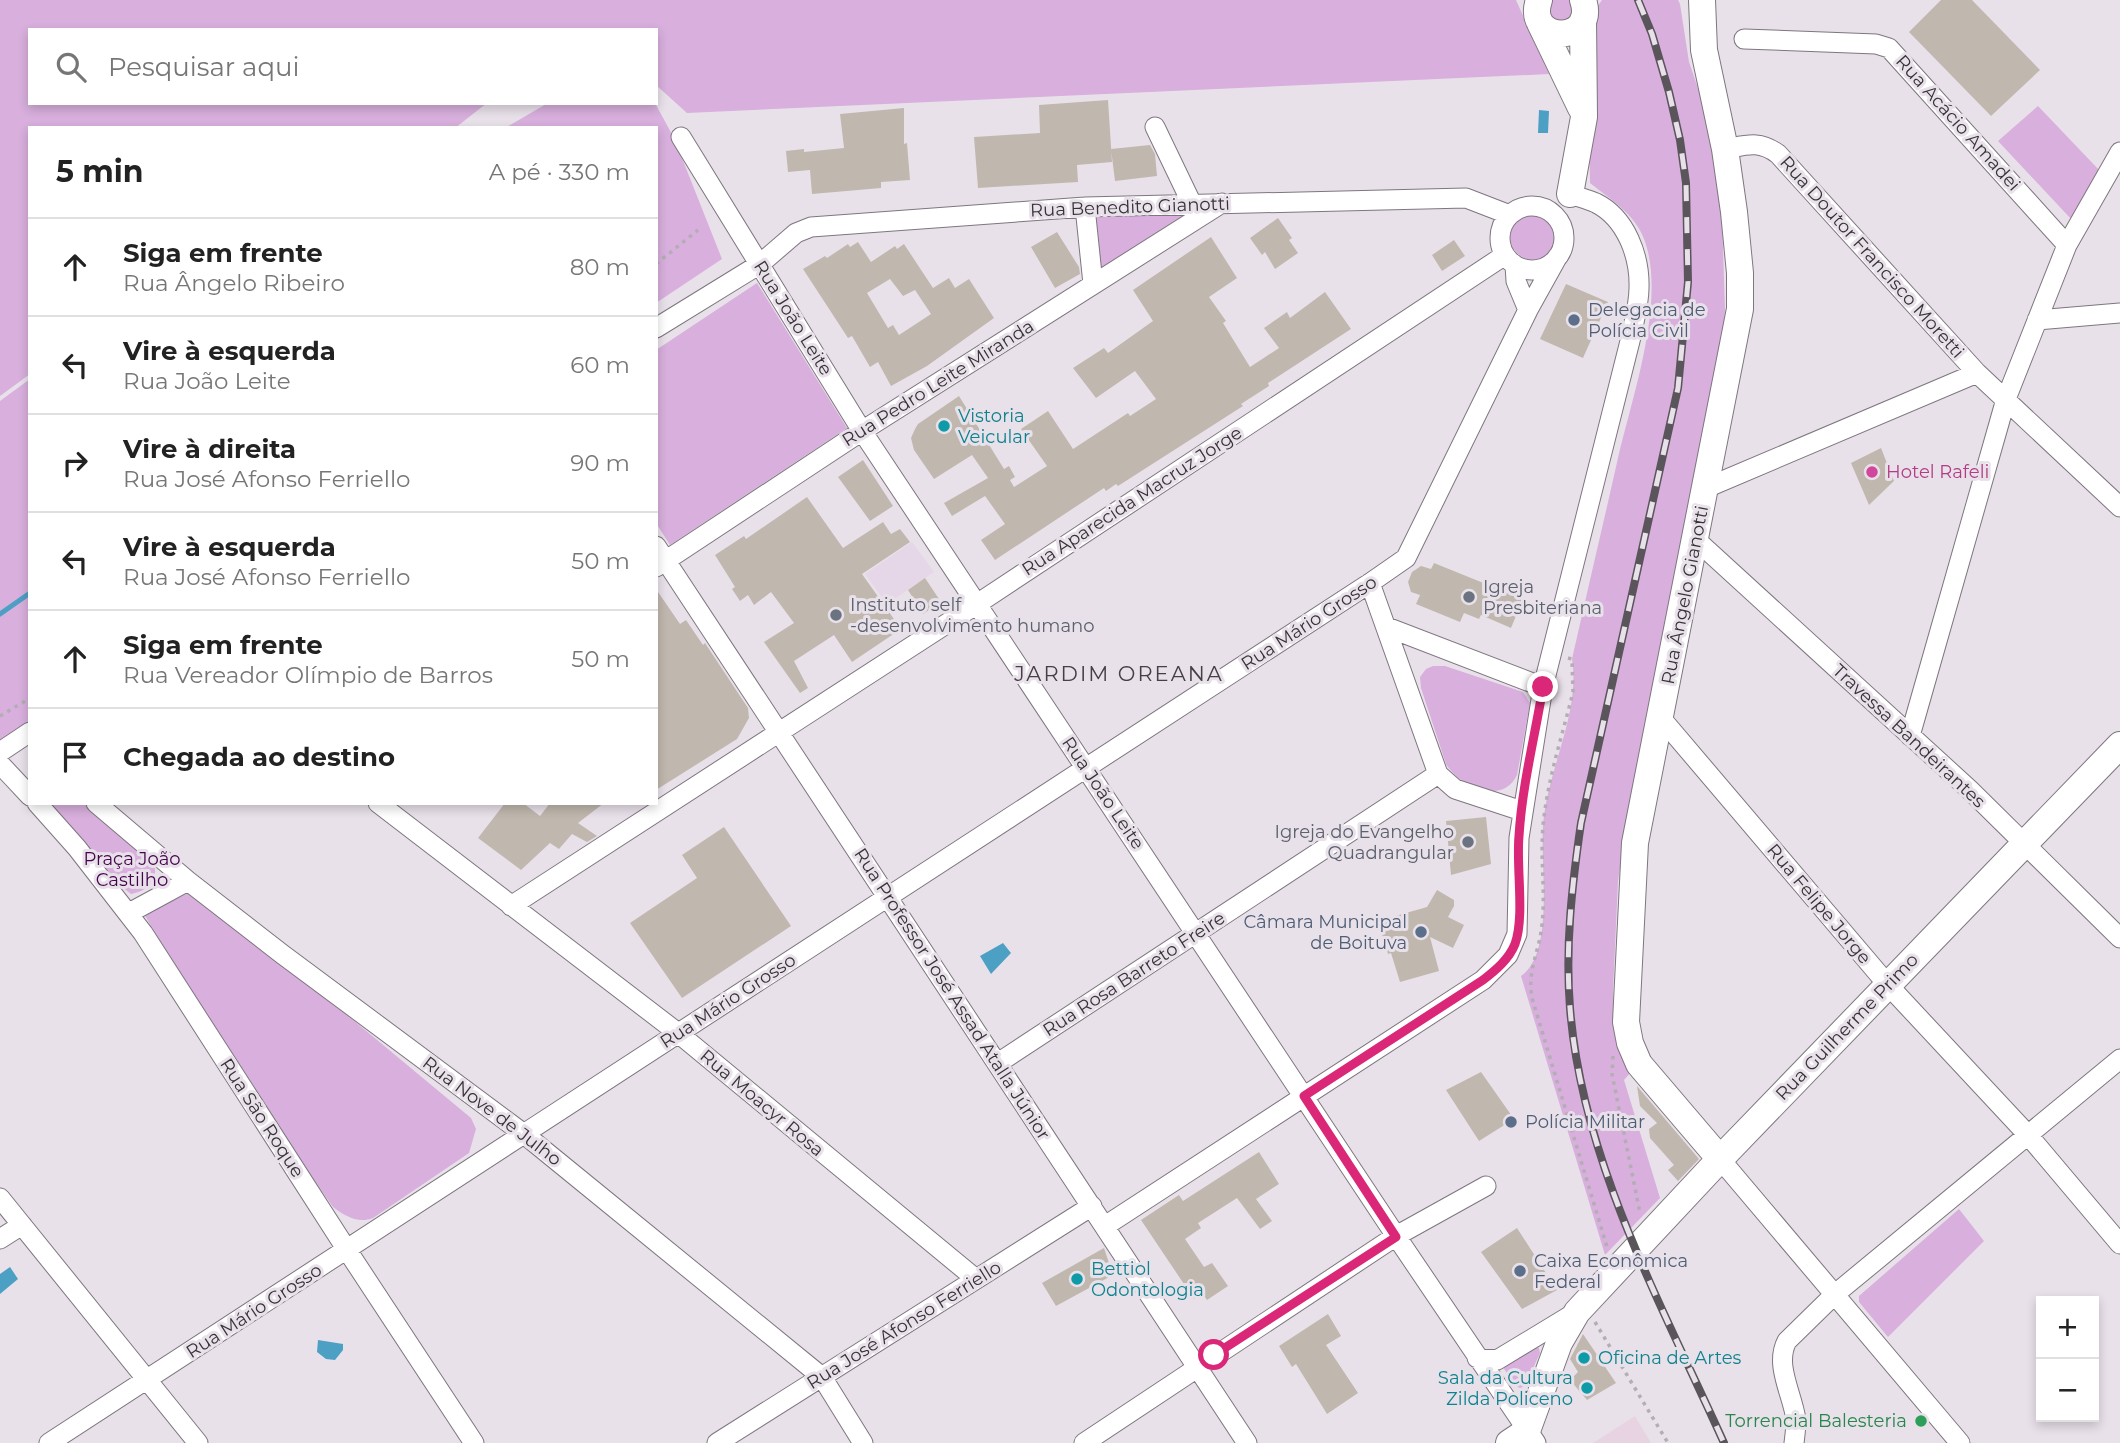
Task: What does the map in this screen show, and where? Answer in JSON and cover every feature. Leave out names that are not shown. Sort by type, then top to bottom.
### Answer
[{"type":"street","name":"Rua Ângelo Gianotti","points":[[1703,0],[1704,50],[1725,149],[1740,273],[1740,309],[1635,843],[1626,1022],[1630,1043],[1639,1064],[1720,1159]]},
{"type":"street","points":[[1537,10],[1545,28],[1559,34],[1573,31],[1585,8]]},
{"type":"street","points":[[1528,310],[1561,246],[1584,117],[1585,8]]},
{"type":"street","points":[[1537,10],[1584,117]]},
{"type":"street","name":"Rua Acácio Amadei","points":[[1744,39],[1876,44],[1889,48],[2067,245]]},
{"type":"street","points":[[1155,127],[1192,204]]},
{"type":"street","name":"Rua João Leite","points":[[681,137],[862,430],[1477,1358],[1524,1439]]},
{"type":"street","name":"Rua Doutor Francisco Moretti","points":[[1725,149],[1758,144],[1778,154],[1978,373],[2120,507]]},
{"type":"street","points":[[1910,736],[2006,399],[2067,245],[2120,152]]},
{"type":"street","points":[[1104,1226],[1483,980],[1503,962],[1515,942],[1518,928],[1518,838],[1543,687],[1631,337],[1639,288],[1631,241],[1620,223],[1598,204],[1570,194],[1538,206],[1519,208],[1510,215],[1500,231],[1500,241],[1510,260],[1528,310]]},
{"type":"street","name":"Rua Benedito Gianotti","points":[[658,327],[760,264],[796,233],[811,227],[1085,207],[1466,198],[1510,215]]},
{"type":"street","name":"Rua Pedro Leite Miranda","points":[[659,558],[1223,203]]},
{"type":"street","points":[[1510,260],[1524,268],[1543,267],[1561,246],[1561,226],[1556,217],[1538,206]]},
{"type":"street","points":[[1085,207],[1093,284]]},
{"type":"street","name":"Rua Aparecida Macruz Jorge","points":[[511,906],[1510,260]]},
{"type":"street","name":"Rua Mário Grosso","points":[[49,1443],[148,1381],[1406,558],[1528,310]]},
{"type":"street","points":[[2037,320],[2120,313]]},
{"type":"street","points":[[1706,488],[1978,373]]},
{"type":"street","name":"Travessa Bandeirantes","points":[[1694,538],[1910,736],[2120,938]]},
{"type":"street","name":"Rua Professor José Assad Atalla Júnior","points":[[659,558],[779,732],[1247,1443]]},
{"type":"street","points":[[1370,583],[1438,774],[1455,789],[1522,811]]},
{"type":"street","points":[[1387,627],[1543,687]]},
{"type":"street","name":"Rua Felipe Jorge","points":[[1661,718],[1888,985],[2028,1135],[2120,1244]]},
{"type":"street","points":[[0,752],[27,739]]},
{"type":"street","name":"Rua Guilherme Primo","points":[[1524,1439],[1559,1343],[1580,1309],[1720,1159],[2120,745]]},
{"type":"street","points":[[0,764],[28,794]]},
{"type":"street","name":"Rua Rosa Barreto Freire","points":[[998,1063],[1438,774]]},
{"type":"street","name":"Rua São Roque","points":[[39,805],[71,840],[129,913],[474,1443]]},
{"type":"street","name":"Rua Nove de Julho","points":[[98,805],[188,881],[282,954],[524,1134],[822,1377],[863,1443]]},
{"type":"street","name":"Rua Moacyr Rosa","points":[[381,805],[678,1033],[976,1279]]},
{"type":"street","points":[[129,913],[188,881]]},
{"type":"street","points":[[1794,1443],[1796,1419],[1783,1364],[1783,1349],[1787,1341],[1834,1295],[2120,1059]]},
{"type":"street","points":[[1720,1159],[1961,1443]]},
{"type":"street","points":[[1084,1443],[1396,1237],[1486,1186]]},
{"type":"street","points":[[0,1198],[198,1443]]},
{"type":"street","name":"Rua José Afonso Ferriello","points":[[717,1443],[1092,1206]]},
{"type":"street","points":[[0,1239],[22,1225]]},
{"type":"street","points":[[1477,1358],[1497,1360],[1580,1309]]},
{"type":"path","points":[[658,262],[698,230]]},
{"type":"path","points":[[1553,654],[1572,660],[1573,692],[1544,816],[1542,923],[1530,985],[1614,1272]]},
{"type":"path","points":[[0,716],[28,699]]},
{"type":"path","points":[[1630,1043],[1618,1046],[1611,1060],[1612,1074],[1634,1190],[1650,1234]]},
{"type":"path","points":[[1580,1309],[1591,1316],[1668,1443]]},
{"type":"shaded area","points":[[912,542],[934,572],[887,604],[865,574]]},
{"type":"shaded area","points":[[1635,1416],[1651,1443],[1593,1443]]},
{"type":"green space","points":[[0,0],[1516,0],[1549,74],[687,113],[658,87],[658,28],[28,28],[28,105],[484,105],[458,126],[28,126],[28,375],[0,396]]},
{"type":"green space","points":[[1548,0],[1573,0],[1575,9],[1567,21],[1553,21],[1546,4]]},
{"type":"green space","points":[[1602,0],[1678,0],[1680,4],[1689,62],[1706,112],[1722,218],[1725,310],[1723,345],[1618,881],[1614,1023],[1630,1073],[1624,1080],[1660,1198],[1605,1255],[1521,976],[1532,965],[1542,929],[1545,806],[1568,722],[1572,701],[1572,659],[1650,319],[1650,263],[1644,239],[1635,222],[1614,201],[1590,183],[1589,134],[1595,10]]},
{"type":"green space","points":[[545,105],[656,105],[674,138],[722,259],[658,302],[658,126],[508,126]]},
{"type":"green space","points":[[2038,106],[2100,171],[2072,220],[1998,141]]},
{"type":"green space","points":[[1197,212],[1099,273],[1093,215]]},
{"type":"green space","points":[[1534,212],[1551,219],[1558,236],[1551,253],[1534,260],[1517,253],[1510,236],[1517,219]]},
{"type":"green space","points":[[757,283],[847,428],[670,545],[658,526],[658,349]]},
{"type":"green space","points":[[28,380],[28,723],[0,742],[0,401]]},
{"type":"green space","points":[[1445,666],[1523,692],[1530,703],[1517,775],[1502,790],[1481,790],[1471,786],[1461,780],[1446,764],[1421,688],[1420,677],[1426,669]]},
{"type":"green space","name":"Praça João Castilho","points":[[50,805],[87,805],[154,864],[153,880],[142,890],[131,894],[118,884]]},
{"type":"green space","points":[[189,893],[276,956],[471,1118],[476,1129],[469,1153],[373,1218],[357,1220],[333,1207],[236,1070],[144,914]]},
{"type":"green space","points":[[1959,1209],[1984,1241],[1888,1337],[1859,1302],[1859,1296]]},
{"type":"green space","points":[[1534,1346],[1539,1348],[1540,1353],[1525,1386],[1520,1388],[1502,1366]]},
{"type":"water","points":[[1539,110],[1549,111],[1548,133],[1538,133]]},
{"type":"water","points":[[1003,943],[1011,953],[991,974],[980,956]]},
{"type":"water","points":[[10,1267],[18,1279],[0,1294],[0,1274]]},
{"type":"water","points":[[318,1340],[343,1344],[343,1350],[335,1360],[326,1359],[317,1352]]},
{"type":"building","points":[[1941,0],[1972,0],[2040,70],[1991,116],[1909,32]]},
{"type":"building","points":[[1108,100],[1112,162],[1077,165],[1078,182],[978,188],[974,137],[1040,133],[1039,105]]},
{"type":"building","points":[[904,108],[904,144],[907,143],[910,180],[881,182],[881,188],[812,194],[810,170],[788,172],[786,151],[844,148],[840,114]]},
{"type":"building","points":[[1150,145],[1155,154],[1157,176],[1115,181],[1111,149]]},
{"type":"building","points":[[1278,218],[1292,238],[1289,240],[1298,253],[1275,269],[1265,252],[1262,255],[1250,238]]},
{"type":"building","points":[[1057,232],[1079,267],[1080,274],[1055,288],[1031,247]]},
{"type":"building","points":[[1211,237],[1237,278],[1209,297],[1226,321],[1223,323],[1250,367],[1279,348],[1264,328],[1287,312],[1290,318],[1325,292],[1351,329],[1268,383],[1269,386],[1241,404],[1243,406],[1118,486],[1116,484],[1106,491],[1104,488],[995,560],[981,540],[1005,524],[985,496],[952,516],[944,503],[988,478],[972,455],[934,479],[914,450],[911,438],[918,424],[959,396],[1004,469],[1009,466],[1015,477],[1010,480],[1014,487],[1047,466],[1021,429],[1048,411],[1073,449],[1128,413],[1130,416],[1156,399],[1135,371],[1096,398],[1073,368],[1104,348],[1108,353],[1153,321],[1133,290]]},
{"type":"building","points":[[1454,240],[1465,256],[1442,271],[1432,255]]},
{"type":"building","points":[[858,242],[871,262],[895,246],[897,249],[904,244],[933,288],[949,278],[955,288],[969,279],[994,318],[927,366],[891,386],[878,362],[870,367],[852,336],[848,338],[803,269],[848,244],[850,247]],"holes":[[[890,279],[903,296],[915,290],[931,314],[899,335],[893,325],[888,328],[867,293]]]},
{"type":"building","name":"Delegacia de Polícia Civil","points":[[1566,284],[1608,302],[1583,358],[1540,339]]},
{"type":"building","name":"Hotel Rafeli","points":[[1881,448],[1894,481],[1869,505],[1851,463]]},
{"type":"building","points":[[863,460],[893,506],[870,521],[838,477]]},
{"type":"building","points":[[807,497],[843,548],[883,522],[891,534],[900,529],[910,542],[862,574],[901,629],[852,662],[834,635],[794,661],[808,688],[800,693],[764,642],[794,623],[771,592],[754,605],[748,595],[740,601],[732,589],[735,587],[715,555],[744,536],[746,539]]},
{"type":"building","name":"Igreja Presbiteriana","points":[[1434,563],[1523,599],[1511,628],[1481,615],[1479,619],[1464,613],[1460,622],[1416,604],[1420,595],[1411,592],[1408,582],[1412,572],[1421,566],[1431,569]]},
{"type":"building","points":[[925,578],[941,602],[923,614],[908,590]]},
{"type":"building","points":[[658,592],[680,624],[686,620],[703,645],[705,643],[748,708],[749,718],[737,739],[658,789]]},
{"type":"building","points":[[503,805],[526,805],[540,816],[548,805],[601,805],[578,823],[597,836],[587,842],[572,834],[559,849],[550,843],[521,870],[478,838]]},
{"type":"building","name":"Igreja do Evangelho Quadrangular","points":[[1486,817],[1491,864],[1451,875],[1446,821]]},
{"type":"building","points":[[724,827],[791,926],[682,998],[630,923],[697,878],[682,855]]},
{"type":"building","name":"Câmara Municipal de Boituva","points":[[1437,890],[1454,900],[1448,917],[1464,925],[1453,948],[1430,937],[1439,971],[1400,982],[1378,921],[1427,907]]},
{"type":"building","points":[[1481,1072],[1514,1119],[1479,1141],[1446,1090]]},
{"type":"building","points":[[1637,1086],[1699,1159],[1678,1181],[1668,1170],[1674,1165],[1650,1138],[1649,1129],[1657,1123],[1640,1106]]},
{"type":"building","points":[[1259,1152],[1279,1184],[1256,1199],[1272,1221],[1260,1229],[1237,1198],[1198,1223],[1201,1228],[1185,1239],[1204,1267],[1212,1263],[1228,1286],[1207,1300],[1202,1293],[1194,1299],[1141,1220],[1179,1195],[1183,1201]]},
{"type":"building","name":"Caixa Econômica Federal","points":[[1517,1228],[1557,1290],[1522,1309],[1481,1252]]},
{"type":"building","name":"Bettiol Odontologia","points":[[1104,1248],[1113,1275],[1056,1306],[1042,1283]]},
{"type":"building","points":[[1328,1314],[1341,1336],[1326,1345],[1358,1393],[1327,1414],[1296,1364],[1292,1367],[1279,1346]]},
{"type":"building","name":"Oficina de Artes","points":[[1583,1334],[1616,1383],[1587,1400],[1570,1380],[1578,1372],[1570,1359]]},
{"type":"waterway","points":[[0,614],[28,594]]},
{"type":"railway","points":[[1638,0],[1652,34],[1680,140],[1686,183],[1688,282],[1678,388],[1581,823],[1570,916],[1570,1008],[1590,1122],[1608,1177],[1651,1285],[1724,1443]]},
{"type":"place","name":"Delegacia de Polícia Civil","points":[[1574,320]]},
{"type":"place","name":"Vistoria Veicular","points":[[944,426]]},
{"type":"place","name":"Hotel Rafeli","points":[[1872,472]]},
{"type":"place","name":"Igreja Presbiteriana","points":[[1469,597]]},
{"type":"place","name":"Instituto self -desenvolvimento humano","points":[[836,615]]},
{"type":"place","name":"Igreja do Evangelho Quadrangular","points":[[1468,842]]},
{"type":"place","name":"Câmara Municipal de Boituva","points":[[1421,932]]},
{"type":"place","name":"Polícia Militar","points":[[1511,1122]]},
{"type":"place","name":"Caixa Econômica Federal","points":[[1520,1271]]},
{"type":"place","name":"Bettiol Odontologia","points":[[1077,1279]]},
{"type":"place","name":"Oficina de Artes","points":[[1584,1358]]},
{"type":"place","name":"Sala da Cultura Zilda Policeno","points":[[1587,1388]]},
{"type":"place","name":"Torrencial Balesteria","points":[[1921,1421]]},
{"type":"district","name":"JARDIM OREANA","points":[[1119,673]]},
{"type":"route","points":[[1214,1355],[1396,1237],[1304,1096],[1483,980],[1508,955],[1518,928],[1518,838],[1543,687]]}]
